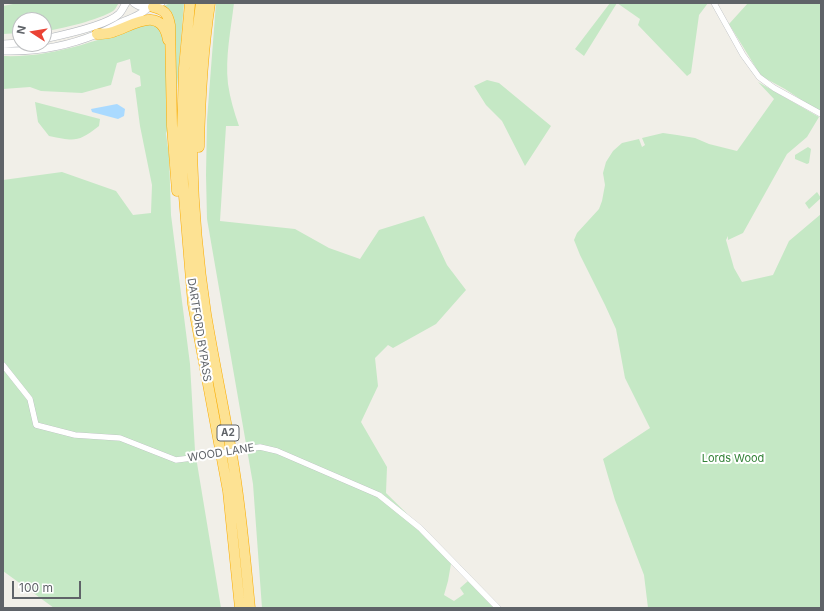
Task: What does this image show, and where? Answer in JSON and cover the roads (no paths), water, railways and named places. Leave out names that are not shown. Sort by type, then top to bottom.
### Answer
[{"type":"highway","name":"DARTFORD BYPASS","points":[[190,3],[184,68],[182,133],[183,184],[193,304],[228,491],[240,608]]},
{"type":"highway","name":"DARTFORD BYPASS","points":[[201,3],[194,72],[192,112],[193,182],[199,258],[208,328],[233,462],[250,608]]},
{"type":"highway","name":"A2","points":[[199,258],[202,237],[199,186],[200,109],[210,3]]},
{"type":"highway","points":[[154,6],[163,10],[168,16],[170,26],[172,126],[178,210],[180,233],[193,304]]},
{"type":"highway","points":[[97,34],[112,33],[138,21],[148,19],[156,21],[163,27],[170,45]]},
{"type":"main road","points":[[52,37],[69,34],[106,20],[118,14],[126,3]]},
{"type":"main road","points":[[134,3],[140,7],[154,6]]},
{"type":"main road","points":[[3,51],[16,51],[70,43],[97,34],[143,13],[154,6]]},
{"type":"street","points":[[714,3],[743,55],[759,77],[774,88],[821,114]]},
{"type":"street","name":"WOOD LANE","points":[[3,365],[30,399],[36,425],[75,435],[120,438],[176,460],[260,447],[277,451],[379,495],[420,528],[498,608]]},
{"type":"water","points":[[117,104],[125,109],[124,116],[118,119],[92,112],[91,109]]},
{"type":"park label","name":"Lords Wood","points":[[733,459]]}]
